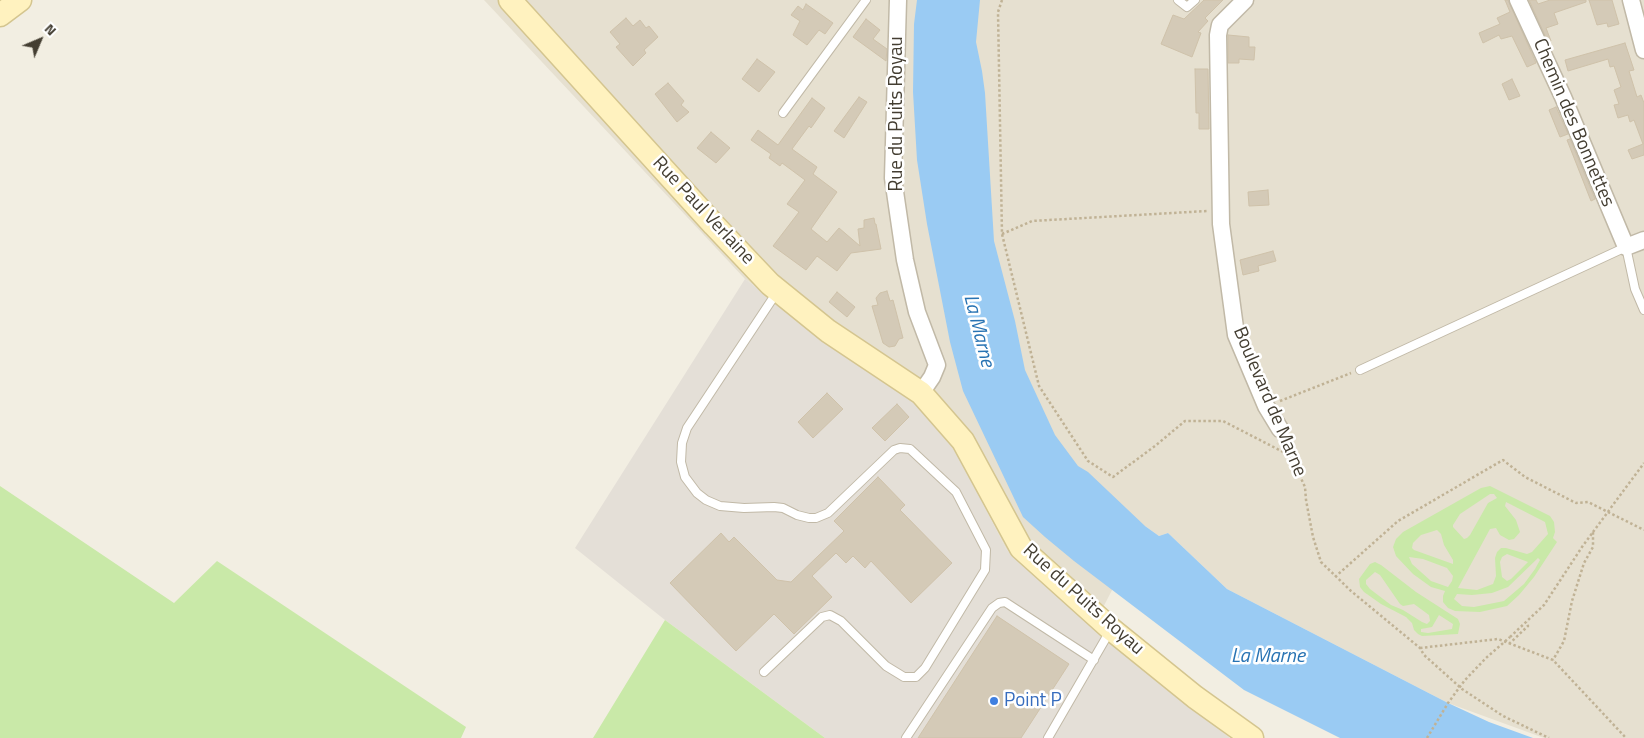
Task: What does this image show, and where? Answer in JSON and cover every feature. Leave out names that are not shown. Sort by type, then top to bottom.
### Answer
[{"type":"street","points":[[0,14],[20,0]]},
{"type":"street","name":"Rue Paul Verlaine","points":[[510,0],[714,225],[778,290],[828,331],[921,393]]},
{"type":"street","name":"Rue du Puits Royau","points":[[898,0],[893,178],[905,260],[917,312],[936,365],[932,378],[921,393],[963,441],[1021,548],[1111,629],[1195,697],[1252,738]]},
{"type":"street","name":"Boulevard de Marne","points":[[1245,0],[1220,25],[1218,35],[1221,224],[1236,334],[1266,406],[1280,429]]},
{"type":"street","name":"Chemin des Bonnettes","points":[[1518,0],[1564,97],[1626,247]]},
{"type":"street","points":[[1631,0],[1644,50]]},
{"type":"street","points":[[1626,247],[1644,240]]},
{"type":"lane","points":[[783,113],[866,0]]},
{"type":"lane","points":[[1178,0],[1187,7],[1195,0]]},
{"type":"lane","points":[[1360,370],[1626,247],[1632,277],[1644,310]]},
{"type":"lane","points":[[764,672],[822,617],[830,615],[842,621],[886,666],[904,677],[916,677],[926,668],[985,570],[986,550],[956,492],[910,449],[900,448],[894,450],[828,513],[816,518],[797,515],[783,508],[720,506],[706,500],[685,477],[681,462],[682,443],[688,428],[754,324],[778,290]]},
{"type":"lane","points":[[906,738],[992,608],[999,603],[1005,602],[1094,660]]},
{"type":"lane","points":[[1048,738],[1111,629]]},
{"type":"path","points":[[1002,0],[998,12],[1002,234],[1039,386],[1088,461],[1113,477],[1185,421],[1223,420],[1289,456]]},
{"type":"path","points":[[1002,234],[1032,221],[1221,210]]},
{"type":"path","points":[[1266,406],[1360,370]]},
{"type":"path","name":"Boulevard de Marne","points":[[1280,429],[1289,456],[1298,470],[1305,487],[1314,536],[1322,562],[1335,577],[1420,648],[1424,655],[1462,689],[1503,716],[1549,738]]},
{"type":"path","points":[[1335,577],[1398,521],[1503,460],[1525,477],[1576,503],[1588,502],[1644,530]]},
{"type":"path","points":[[1427,738],[1448,703],[1465,680],[1544,605],[1582,547],[1644,463]]},
{"type":"path","points":[[1553,660],[1564,641],[1572,601],[1584,563],[1593,547],[1593,532]]},
{"type":"path","points":[[1509,644],[1528,626],[1527,622]]},
{"type":"path","points":[[1420,648],[1498,639],[1553,660],[1626,738]]},
{"type":"shaded area","points":[[484,0],[1644,0],[1644,738],[1544,738],[1448,703],[1227,589],[1168,533],[1159,536],[1145,526],[1093,627],[1006,549],[943,426],[745,279]]},
{"type":"shaded area","points":[[745,279],[944,426],[1006,549],[1093,627],[1230,738],[825,738],[665,620],[575,548]]},
{"type":"green space","points":[[0,486],[174,603],[217,561],[466,727],[461,738],[0,738]]},
{"type":"green space","points":[[1490,486],[1550,516],[1554,522],[1555,532],[1553,538],[1557,542],[1534,577],[1507,606],[1480,612],[1455,611],[1448,608],[1443,602],[1445,591],[1431,587],[1413,574],[1396,556],[1393,547],[1396,539],[1403,532],[1481,488]],"holes":[[[1490,494],[1494,494],[1497,498],[1488,503],[1470,535],[1464,539],[1453,527],[1460,514]],[[1506,502],[1545,522],[1548,534],[1532,552],[1527,554],[1501,548],[1495,558],[1496,576],[1493,584],[1477,590],[1458,588],[1490,529],[1496,528],[1500,535],[1509,540],[1514,539],[1520,532],[1516,520],[1505,506]],[[1437,530],[1441,534],[1453,564],[1414,550],[1412,548],[1413,543],[1421,535]],[[1507,554],[1528,562],[1507,581],[1502,577],[1500,562],[1502,557]],[[1409,557],[1423,559],[1447,568],[1453,576],[1448,587],[1431,581],[1412,564]],[[1538,558],[1540,560],[1524,584],[1504,601],[1474,607],[1462,606],[1454,599],[1457,594],[1492,593],[1508,587]]]},
{"type":"green space","points":[[1375,562],[1381,565],[1416,592],[1458,619],[1460,624],[1458,634],[1422,636],[1414,630],[1412,623],[1406,617],[1381,604],[1364,592],[1360,587],[1359,579],[1370,564]],"holes":[[[1375,572],[1380,575],[1400,604],[1403,606],[1414,604],[1429,615],[1430,621],[1427,624],[1422,622],[1391,605],[1370,589],[1366,584],[1366,580]],[[1439,615],[1453,624],[1452,629],[1428,633],[1421,632],[1421,629],[1432,627]]]},
{"type":"green space","points":[[665,620],[825,738],[593,738]]},
{"type":"water","name":"La Marne","points":[[917,0],[980,0],[976,42],[985,93],[994,241],[1015,321],[1025,370],[1055,435],[1078,466],[1088,472],[1145,526],[1159,536],[1168,533],[1227,589],[1448,703],[1489,722],[1533,738],[1340,738],[1244,690],[1074,561],[1023,517],[963,391],[950,342],[927,224],[917,160],[913,92],[914,24]]},
{"type":"building","points":[[1204,0],[1223,0],[1205,18],[1208,21],[1198,32],[1201,33],[1192,57],[1161,44],[1173,15],[1184,19]]},
{"type":"building","points":[[1505,0],[1508,0],[1536,63],[1527,67],[1512,36],[1501,39],[1499,35],[1483,43],[1479,33],[1500,24],[1497,18],[1510,12]]},
{"type":"building","points":[[1529,0],[1536,0],[1538,4],[1550,0],[1586,0],[1586,2],[1554,13],[1558,24],[1546,28],[1551,41],[1548,42]]},
{"type":"building","points":[[1589,0],[1612,0],[1619,24],[1608,27],[1607,23],[1597,25]]},
{"type":"building","points":[[806,4],[833,23],[825,34],[819,30],[807,45],[793,35],[800,21],[791,15],[798,6],[803,10]]},
{"type":"building","points":[[626,18],[633,26],[640,20],[646,28],[649,26],[658,37],[644,50],[646,53],[633,66],[616,47],[620,44],[610,32]]},
{"type":"building","points":[[866,19],[880,30],[873,39],[887,49],[886,61],[853,37]]},
{"type":"building","points":[[1228,35],[1249,37],[1249,47],[1255,47],[1254,60],[1239,59],[1239,63],[1228,63]]},
{"type":"building","points":[[1625,43],[1634,70],[1629,71],[1637,97],[1641,95],[1644,103],[1644,155],[1632,159],[1628,150],[1643,144],[1634,120],[1630,122],[1628,115],[1618,118],[1614,105],[1619,104],[1614,90],[1621,87],[1614,66],[1610,67],[1608,59],[1568,71],[1565,60]]},
{"type":"building","points":[[757,59],[775,72],[759,92],[742,79]]},
{"type":"building","points":[[1195,69],[1208,69],[1209,129],[1199,129],[1199,113],[1196,113]]},
{"type":"building","points":[[1512,79],[1520,96],[1509,100],[1502,84]]},
{"type":"building","points":[[668,83],[684,101],[681,105],[689,112],[677,122],[655,94]]},
{"type":"building","points":[[859,97],[867,102],[844,138],[834,131]]},
{"type":"building","points":[[812,98],[825,108],[811,128],[809,126],[792,149],[817,167],[813,174],[837,192],[811,229],[827,242],[839,228],[860,246],[858,229],[864,228],[864,220],[874,218],[881,249],[851,253],[837,271],[817,256],[806,270],[773,246],[799,212],[787,204],[805,180],[782,163],[780,166],[769,158],[771,154],[751,140],[758,130],[778,145]]},
{"type":"building","points":[[1556,107],[1568,134],[1560,137],[1549,110]]},
{"type":"building","points":[[711,132],[730,148],[716,163],[697,148]]},
{"type":"building","points":[[1570,139],[1595,199],[1591,201],[1567,140]]},
{"type":"building","points":[[1268,190],[1269,205],[1249,206],[1248,192]]},
{"type":"building","points":[[1273,251],[1276,261],[1258,266],[1259,271],[1243,275],[1240,260]]},
{"type":"building","points":[[887,291],[890,301],[893,300],[903,338],[899,339],[895,346],[889,347],[883,343],[872,306],[878,305],[876,298],[880,293]]},
{"type":"building","points":[[837,292],[855,307],[847,317],[829,302]]},
{"type":"building","points":[[827,393],[843,409],[813,438],[798,422]]},
{"type":"building","points":[[897,404],[909,417],[885,441],[872,428]]},
{"type":"building","points":[[878,477],[905,505],[900,510],[952,563],[911,603],[871,561],[865,568],[853,556],[846,563],[836,553],[812,576],[832,597],[794,634],[774,614],[736,651],[670,583],[721,533],[729,542],[734,537],[777,580],[791,582],[844,531],[834,521]]},
{"type":"building","name":"Point P","points":[[997,616],[1069,664],[1021,738],[918,738]]},
{"type":"place","name":"Point P","points":[[994,701]]}]
